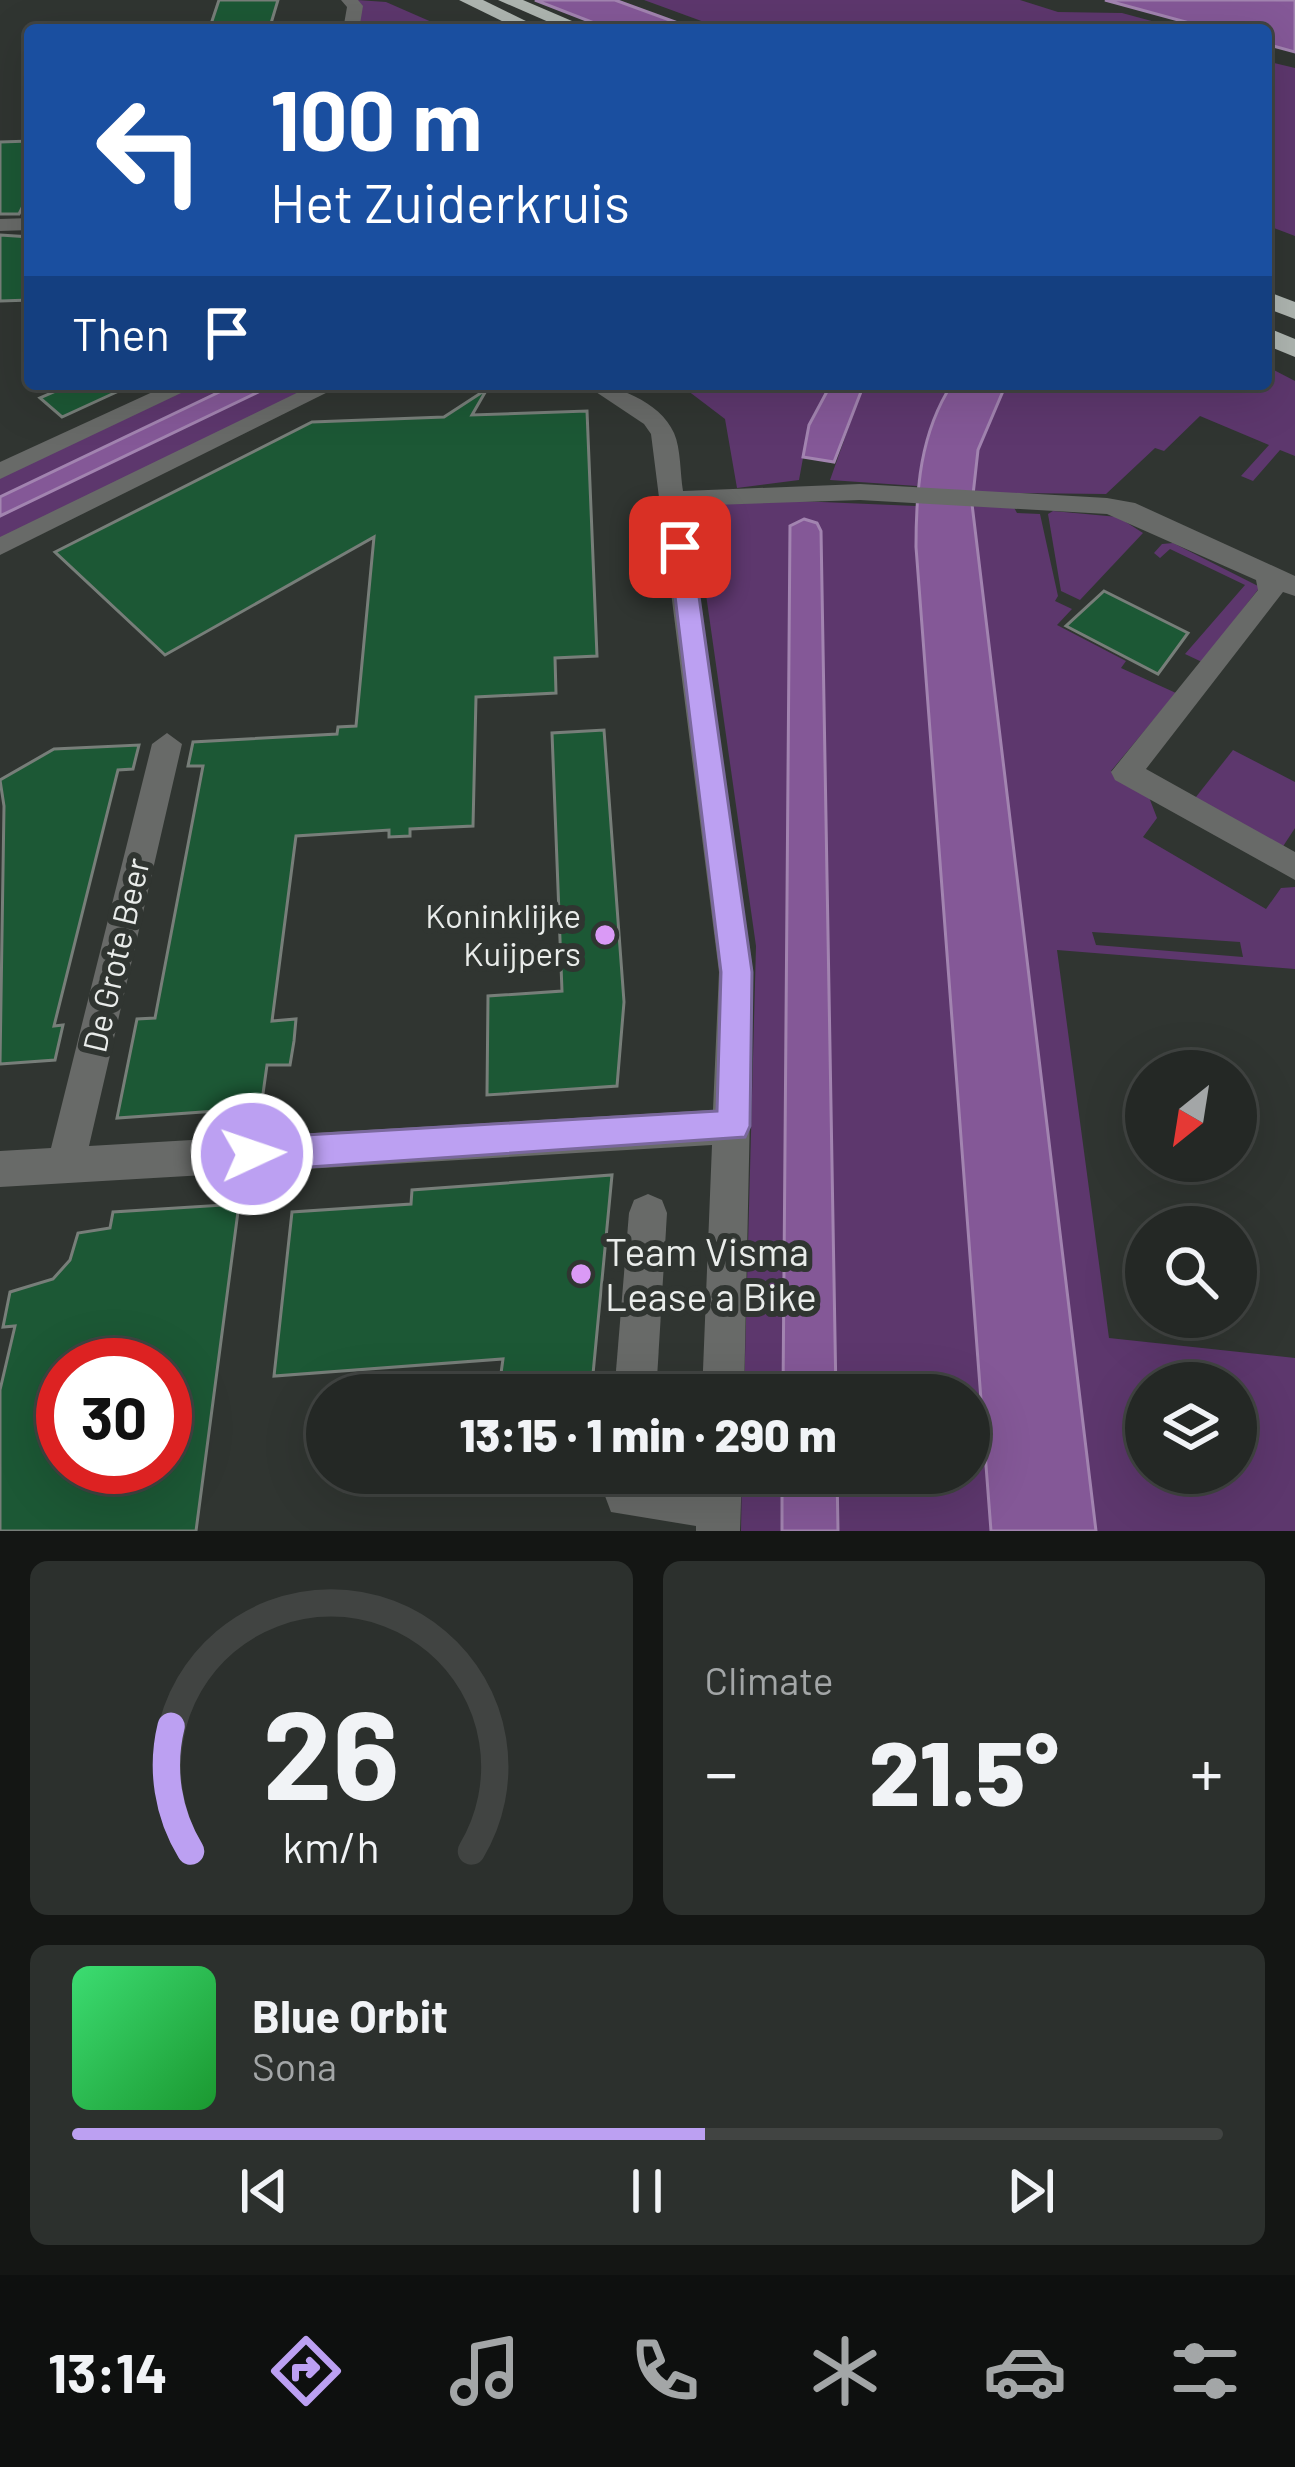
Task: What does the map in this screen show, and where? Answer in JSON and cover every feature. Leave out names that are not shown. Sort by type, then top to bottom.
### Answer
[{"type":"highway","points":[[468,0],[523,24]]},
{"type":"highway","points":[[507,0],[569,24]]},
{"type":"street","points":[[0,471],[176,390]]},
{"type":"street","points":[[0,547],[321,390]]},
{"type":"street","points":[[605,390],[652,418],[663,434],[736,972],[724,1374]]},
{"type":"street","points":[[674,499],[878,493],[1126,509],[1283,586],[1126,772],[1295,867]]},
{"type":"street","name":"De Grote Beer","points":[[66,1166],[167,744]]},
{"type":"street","points":[[0,1169],[733,1126]]},
{"type":"street","points":[[637,1374],[648,1214]]},
{"type":"street","points":[[627,1494],[719,1504]]},
{"type":"shaded area","points":[[357,0],[386,2],[436,24],[358,24]]},
{"type":"shaded area","points":[[535,0],[615,0],[681,24],[597,24]]},
{"type":"shaded area","points":[[644,0],[1020,0],[1058,12],[1122,13],[1163,24],[710,24]]},
{"type":"shaded area","points":[[1105,0],[1295,0],[1295,52],[1272,46],[1272,24],[1193,24]]},
{"type":"shaded area","points":[[1272,62],[1295,68],[1295,236],[1272,227]]},
{"type":"shaded area","points":[[1272,369],[1295,381],[1295,456],[1280,450],[1253,481],[1241,476],[1269,445],[1200,416],[1164,451],[1155,448],[1106,494],[1006,493],[1017,513],[1040,514],[1058,596],[1055,601],[1072,609],[1057,625],[1126,661],[1121,668],[1176,693],[1111,771],[1147,792],[1157,818],[1143,837],[1266,909],[1281,888],[1295,887],[1295,969],[1057,950],[1109,1338],[1295,1358],[1295,1531],[1096,1531],[972,504],[978,450],[1003,390],[1272,390]],"holes":[[[1092,932],[1240,942],[1243,957],[1096,945]]]},
{"type":"shaded area","points":[[184,390],[223,390],[0,497],[0,475]]},
{"type":"shaded area","points":[[223,390],[262,390],[0,516],[0,497]]},
{"type":"shaded area","points":[[262,390],[312,390],[0,540],[0,516]]},
{"type":"shaded area","points":[[687,390],[828,390],[809,425],[799,480],[737,488],[725,419]]},
{"type":"shaded area","points":[[828,390],[862,390],[834,462],[803,457],[809,425]]},
{"type":"shaded area","points":[[862,390],[949,390],[926,440],[917,486],[830,480]]},
{"type":"shaded area","points":[[949,390],[1003,390],[978,450],[972,504],[1096,1531],[991,1531],[990,1374],[979,1374],[916,547],[922,463],[933,422]]},
{"type":"shaded area","points":[[798,501],[916,506],[980,1374],[836,1374],[821,531],[790,527],[783,1374],[745,1374],[756,946],[695,517],[725,504]]},
{"type":"shaded area","points":[[1048,514],[1118,517],[1143,533],[1080,600],[1061,591]]},
{"type":"shaded area","points":[[804,519],[817,523],[821,531],[836,1374],[783,1374],[790,526]]},
{"type":"shaded area","points":[[1173,543],[1260,587],[1202,662],[1185,654],[1245,585],[1170,549],[1160,558],[1154,553],[1162,544]]},
{"type":"shaded area","points":[[1233,750],[1295,782],[1295,828],[1280,851],[1192,802]]},
{"type":"shaded area","points":[[742,1494],[782,1494],[782,1531],[741,1531]]},
{"type":"shaded area","points":[[782,1494],[837,1494],[838,1531],[782,1531]]},
{"type":"shaded area","points":[[837,1494],[988,1494],[991,1531],[838,1531]]},
{"type":"building","points":[[219,0],[278,0],[271,24],[211,24]]},
{"type":"building","points":[[24,141],[24,204],[19,214],[0,214],[0,142]]},
{"type":"building","points":[[0,235],[24,237],[24,300],[0,301]]},
{"type":"building","points":[[58,390],[121,390],[62,417],[40,398]]},
{"type":"building","points":[[485,390],[472,415],[587,411],[597,656],[555,658],[556,693],[476,697],[473,826],[410,829],[410,836],[389,837],[389,830],[296,836],[272,1021],[296,1019],[294,1041],[290,1065],[267,1065],[261,1108],[117,1118],[137,1019],[155,1018],[203,766],[188,766],[193,742],[337,734],[338,727],[356,726],[374,537],[165,655],[55,552],[312,422],[444,417]]},
{"type":"building","points":[[1104,591],[1188,633],[1158,674],[1066,626]]},
{"type":"building","points":[[604,730],[624,1002],[617,1086],[487,1095],[488,996],[562,991],[552,733]]},
{"type":"building","points":[[139,745],[133,769],[118,770],[54,1026],[63,1025],[55,1060],[0,1064],[4,806],[0,780],[54,749]]},
{"type":"building","points":[[612,1175],[593,1374],[501,1374],[503,1359],[274,1376],[292,1212],[411,1204],[412,1190]]},
{"type":"building","points":[[239,1204],[196,1531],[0,1531],[0,1390],[15,1326],[3,1327],[10,1292],[53,1279],[70,1260],[78,1233],[110,1228],[113,1212]]},
{"type":"place","name":"Koninklijke Kuijpers","points":[[605,935]]},
{"type":"place","name":"Team Visma Lease a Bike","points":[[581,1274]]},
{"type":"route","points":[[252,1154],[733,1126],[736,972],[680,547]]}]
